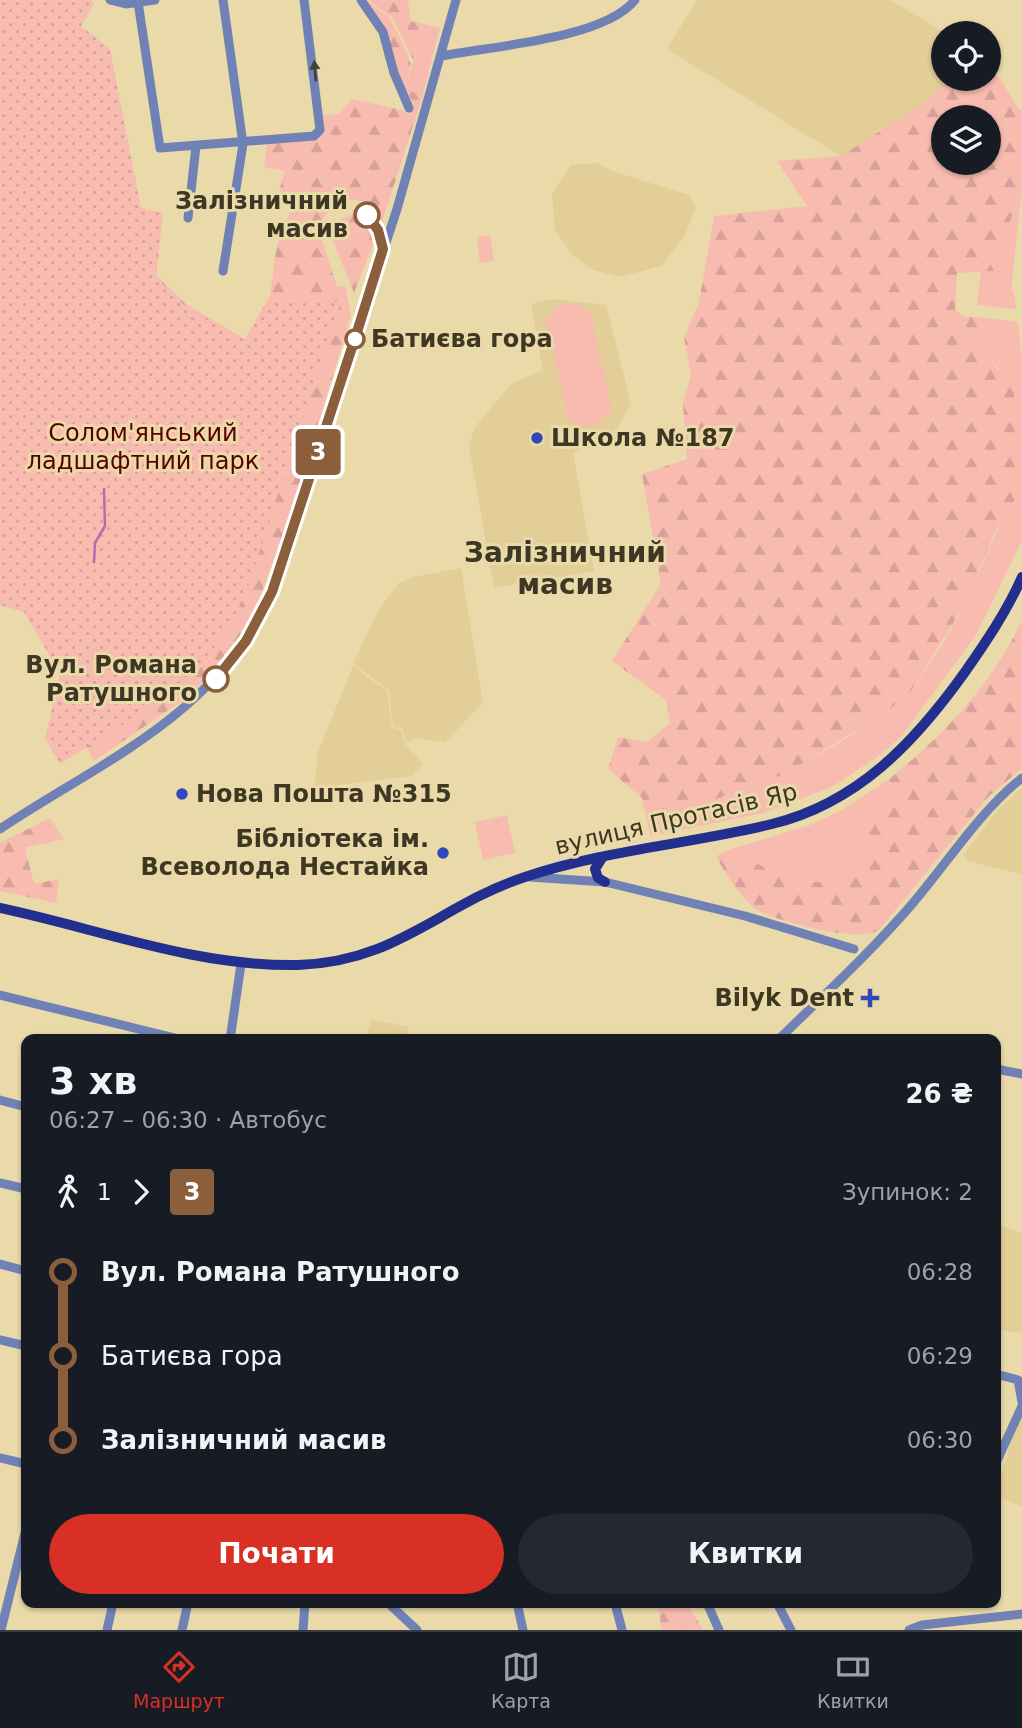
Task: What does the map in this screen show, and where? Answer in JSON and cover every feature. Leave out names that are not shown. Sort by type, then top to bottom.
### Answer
[{"type":"main road","name":"вулиця Протасів Яр","points":[[0,908],[241,964],[327,963],[375,951],[409,937],[493,890],[524,877],[602,858],[774,824],[822,806],[862,783],[906,747],[933,716],[1003,616],[1022,577]]},
{"type":"main road","points":[[602,858],[595,869],[598,878],[605,882]]},
{"type":"street","points":[[110,0],[155,0]]},
{"type":"street","points":[[223,0],[243,144],[223,271]]},
{"type":"street","points":[[138,2],[160,148],[243,144],[314,136],[320,130],[304,0]]},
{"type":"street","points":[[361,0],[383,32],[394,73],[409,108]]},
{"type":"street","points":[[0,829],[174,716],[214,683],[246,641],[272,592],[397,208],[456,0]]},
{"type":"street","points":[[442,56],[590,29],[619,15],[635,0]]},
{"type":"street","points":[[188,218],[197,146]]},
{"type":"street","points":[[784,1034],[917,899],[1004,792],[1022,778]]},
{"type":"street","points":[[524,877],[605,882],[746,916],[854,948],[862,945],[867,951]]},
{"type":"street","points":[[854,948],[854,956],[860,959]]},
{"type":"street","points":[[231,1034],[241,964]]},
{"type":"street","points":[[0,995],[159,1034]]},
{"type":"street","points":[[1001,1070],[1022,1074]]},
{"type":"street","points":[[0,1100],[21,1106]]},
{"type":"street","points":[[0,1183],[21,1188]]},
{"type":"street","points":[[0,1264],[21,1270]]},
{"type":"street","points":[[0,1339],[21,1345]]},
{"type":"street","points":[[1001,1375],[1018,1380],[1022,1404],[1001,1454]]},
{"type":"street","points":[[0,1458],[21,1463]]},
{"type":"street","points":[[1,1630],[21,1549]]},
{"type":"street","points":[[110,1630],[112,1608]]},
{"type":"street","points":[[183,1630],[187,1608]]},
{"type":"street","points":[[303,1630],[305,1608]]},
{"type":"street","points":[[393,1608],[416,1630]]},
{"type":"street","points":[[518,1608],[523,1630]]},
{"type":"street","points":[[616,1608],[622,1630]]},
{"type":"street","points":[[709,1608],[719,1630]]},
{"type":"street","points":[[780,1608],[791,1630]]},
{"type":"street","points":[[909,1630],[922,1625],[957,1626],[1022,1614]]},
{"type":"shaded area","points":[[697,0],[890,0],[931,25],[931,91],[938,91],[931,100],[841,156],[667,49]]},
{"type":"shaded area","points":[[598,163],[614,172],[689,195],[696,207],[684,237],[661,266],[619,277],[591,269],[573,255],[555,231],[552,194],[571,165]]},
{"type":"shaded area","name":"Школа №187","points":[[552,299],[606,305],[631,403],[616,431],[573,453],[594,571],[494,588],[469,445],[475,427],[511,384],[543,370],[531,304]]},
{"type":"shaded area","points":[[461,568],[483,703],[445,742],[417,738],[406,743],[402,728],[393,727],[389,690],[353,664],[378,611],[398,584],[413,577]]},
{"type":"shaded area","points":[[353,666],[387,691],[392,728],[401,730],[405,744],[423,763],[412,776],[314,788],[318,752]]},
{"type":"shaded area","points":[[1022,788],[1022,874],[968,861],[963,855],[997,811]]},
{"type":"shaded area","points":[[371,1019],[409,1027],[408,1034],[367,1034]]},
{"type":"shaded area","points":[[1001,1226],[1022,1233],[1022,1333],[1001,1330]]},
{"type":"shaded area","points":[[1022,1417],[1022,1506],[1001,1499],[1001,1478],[1014,1430]]},
{"type":"green space","name":"Солом'янський ладшафтний парк","points":[[0,0],[89,0],[94,4],[81,26],[110,49],[141,208],[163,213],[156,278],[184,305],[245,340],[270,298],[341,302],[248,587],[227,631],[192,672],[151,706],[60,764],[45,739],[60,674],[24,612],[0,605]]},
{"type":"green space","name":"Солом'янський ладшафтний парк","points":[[46,0],[93,0],[78,27],[155,274],[186,304],[245,339],[270,296],[277,245],[296,196],[279,191],[285,171],[264,167],[267,143],[323,131],[323,115],[338,114],[352,99],[411,112],[414,105],[396,71],[366,0],[389,17],[411,65],[406,87],[422,98],[382,222],[368,205],[352,200],[336,206],[321,222],[323,243],[337,287],[345,286],[351,314],[296,500],[250,624],[232,652],[186,698],[94,761],[58,691],[64,667],[0,60]]},
{"type":"green space","points":[[368,0],[408,0],[411,21],[424,24],[413,60],[393,18]]},
{"type":"green space","points":[[424,24],[440,28],[422,98],[406,87]]},
{"type":"green space","points":[[1001,81],[1022,112],[1022,187],[993,271],[957,273],[955,309],[965,317],[979,317],[985,355],[1014,388],[1015,480],[1020,481],[1018,495],[996,529],[965,604],[911,691],[888,711],[789,772],[690,809],[647,819],[642,798],[608,769],[618,737],[647,742],[670,723],[666,700],[612,661],[661,584],[642,474],[687,459],[683,403],[691,375],[684,338],[699,302],[714,216],[807,206],[777,161],[841,156],[929,100],[937,91],[1001,91]]},
{"type":"green space","points":[[1022,187],[1011,290],[1014,291],[1016,309],[977,305],[981,271],[993,271]]},
{"type":"green space","points":[[355,213],[366,218],[376,237],[354,293],[333,240],[335,222]]},
{"type":"green space","points":[[490,235],[494,261],[480,263],[477,237]]},
{"type":"green space","points":[[566,304],[579,305],[590,311],[612,408],[603,419],[593,425],[581,425],[568,418],[546,321],[553,310]]},
{"type":"green space","points":[[979,317],[1018,322],[1022,359],[1022,541],[976,635],[901,737],[877,757],[832,787],[763,813],[650,836],[647,819],[690,809],[789,772],[888,711],[911,691],[944,642],[965,604],[1004,514],[1015,481],[1011,394],[998,368],[985,355]]},
{"type":"green space","points":[[1022,620],[1022,768],[988,797],[879,930],[869,934],[837,933],[779,919],[754,908],[727,876],[717,856],[725,851],[738,868],[752,862],[801,881],[836,883],[860,859],[872,821],[902,790],[888,780],[928,746],[981,688],[1010,644]]},
{"type":"green space","points":[[888,780],[903,789],[872,821],[860,859],[835,883],[801,881],[752,862],[738,868],[725,851],[813,824],[840,811]]},
{"type":"green space","points":[[507,815],[515,853],[483,860],[475,822]]},
{"type":"green space","points":[[50,818],[64,839],[25,848],[34,884],[59,879],[56,903],[0,891],[0,843]]},
{"type":"green space","points":[[658,1608],[690,1608],[703,1630],[662,1630]]},
{"type":"waterway","points":[[94,562],[95,543],[105,526],[104,489]]},
{"type":"bus line","name":"3","points":[[216,679],[246,641],[272,592],[357,332],[383,249],[378,230],[367,215]]},
{"type":"place","name":"Залізничний масив","points":[[367,215]]},
{"type":"place","name":"Батиєва гора","points":[[355,339]]},
{"type":"place","name":"Школа №187","points":[[537,438]]},
{"type":"place","name":"Вул. Романа Ратушного","points":[[216,679]]},
{"type":"place","name":"Нова Пошта №315","points":[[182,794]]},
{"type":"place","name":"Бібліотека ім. Всеволода Нестайка","points":[[443,853]]},
{"type":"place","name":"Bilyk Dent","points":[[870,998]]},
{"type":"district","name":"Залізничний масив","points":[[565,568]]}]
